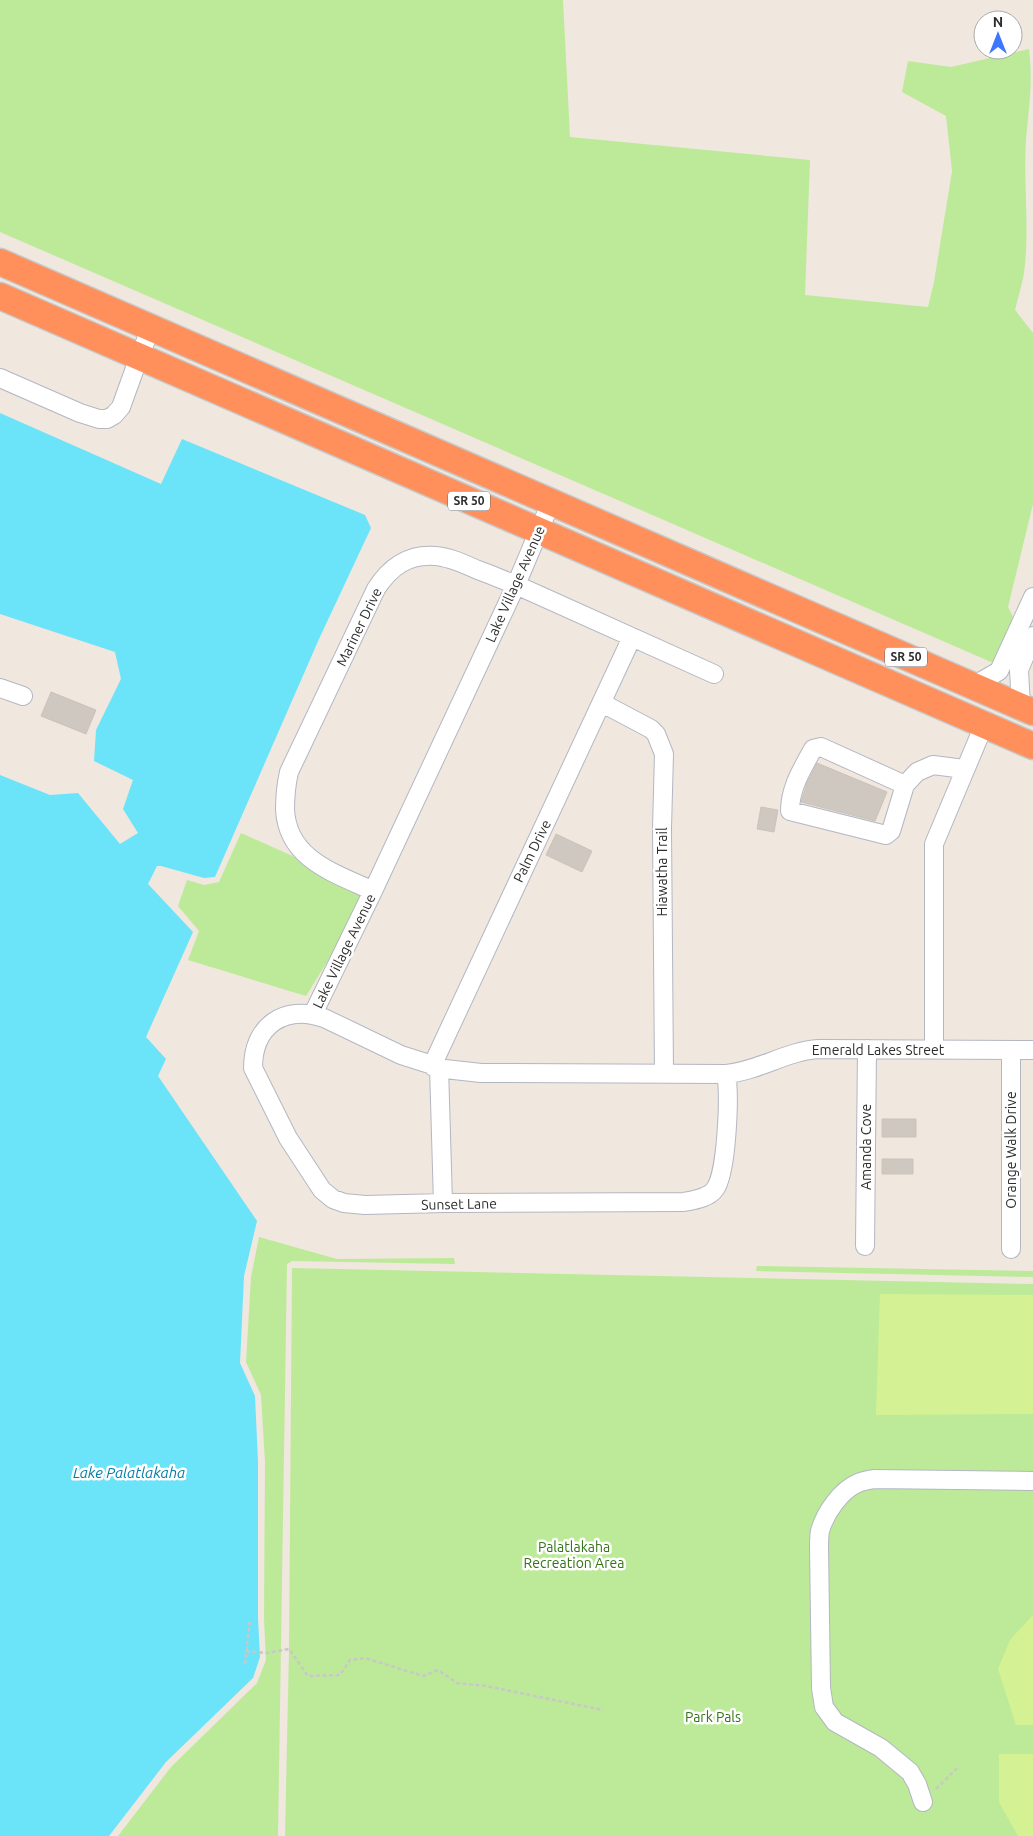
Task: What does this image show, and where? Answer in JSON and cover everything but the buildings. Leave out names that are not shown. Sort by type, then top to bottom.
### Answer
[{"type":"highway","name":"SR 50","points":[[0,262],[1027,710]]},
{"type":"highway","name":"SR 50","points":[[0,296],[1033,746]]},
{"type":"street","points":[[0,378],[80,413],[99,419],[107,419],[114,415],[121,407],[139,357],[152,328]]},
{"type":"street","name":"Lake Village Avenue","points":[[552,502],[516,585],[373,891],[313,1014],[401,1055],[436,1067],[481,1073],[726,1074]]},
{"type":"street","name":"Mariner Drive","points":[[373,891],[321,866],[307,857],[289,834],[285,796],[289,772],[376,589],[395,566],[406,559],[435,556],[452,559],[516,585],[714,674]]},
{"type":"street","points":[[973,686],[999,671],[1033,597]]},
{"type":"street","points":[[1027,710],[1019,670],[1033,636]]},
{"type":"street","name":"Palm Drive","points":[[443,1203],[436,1067],[632,637]]},
{"type":"street","points":[[0,688],[23,696]]},
{"type":"street","name":"Hiawatha Trail","points":[[602,703],[650,729],[656,734],[664,754],[662,828],[664,1074]]},
{"type":"street","points":[[934,1050],[934,844],[984,725]]},
{"type":"street","points":[[905,785],[821,747],[813,749],[799,773],[790,799],[790,811],[886,835],[891,831],[905,785],[917,772],[933,764],[964,769]]},
{"type":"street","name":"Sunset Lane","points":[[313,1014],[300,1012],[286,1015],[272,1022],[265,1029],[256,1047],[253,1056],[253,1068],[288,1138],[322,1190],[333,1199],[351,1204],[684,1202],[695,1200],[710,1194],[716,1189],[721,1177],[724,1162],[727,1104],[726,1074]]},
{"type":"street","name":"Amanda Cove","points":[[865,1246],[867,1049]]},
{"type":"street","name":"Emerald Lakes Street","points":[[726,1074],[758,1068],[796,1052],[807,1050],[1033,1050]]},
{"type":"street","name":"Orange Walk Drive","points":[[1011,1050],[1011,1249]]},
{"type":"street","points":[[923,1802],[917,1784],[910,1772],[881,1748],[835,1722],[824,1706],[821,1688],[820,1531],[835,1502],[847,1490],[858,1483],[874,1479],[1033,1481]]},
{"type":"path","points":[[244,1664],[250,1619]]},
{"type":"path","points":[[246,1651],[266,1653],[289,1648],[308,1676],[340,1675],[350,1660],[365,1658],[422,1676],[438,1670],[457,1683],[486,1686],[603,1710]]},
{"type":"path","points":[[923,1802],[958,1767]]},
{"type":"green space","points":[[0,0],[563,0],[570,137],[810,160],[805,295],[928,307],[934,282],[952,171],[946,116],[902,92],[908,61],[951,67],[981,60],[1023,60],[1023,50],[1029,49],[1031,84],[1025,156],[1026,256],[1015,310],[1033,333],[1033,504],[1008,607],[1016,623],[998,665],[0,232]]},
{"type":"green space","points":[[241,833],[297,858],[318,874],[363,896],[345,933],[306,996],[188,960],[199,931],[178,906],[187,880],[204,885],[219,882]]},
{"type":"green space","points":[[259,1237],[337,1259],[454,1258],[455,1264],[292,1261],[287,1264],[278,1836],[118,1836],[171,1767],[257,1683],[266,1660],[264,1619],[265,1462],[261,1395],[246,1362],[251,1277]]},
{"type":"green space","points":[[757,1266],[1033,1271],[1033,1277],[756,1271]]},
{"type":"green space","name":"Palatlakaha Recreation Area","points":[[292,1268],[1033,1284],[1033,1836],[285,1836],[289,1649]]},
{"type":"green space","points":[[880,1294],[1033,1295],[1033,1414],[876,1415]]},
{"type":"green space","points":[[1033,1615],[1033,1725],[1016,1725],[998,1669],[1010,1640]]},
{"type":"green space","points":[[999,1754],[1033,1754],[1033,1836],[1018,1836],[999,1802]]},
{"type":"water","name":"Lake Palatlakaha","points":[[0,413],[161,484],[182,439],[365,515],[371,528],[319,639],[215,877],[204,878],[157,866],[148,884],[193,932],[146,1037],[166,1059],[158,1076],[257,1221],[244,1276],[240,1363],[255,1396],[258,1462],[258,1619],[260,1657],[253,1678],[166,1762],[109,1836],[0,1836],[0,775],[50,795],[78,793],[120,844],[138,833],[123,809],[133,780],[94,761],[96,730],[121,679],[115,652],[0,614]]},
{"type":"park label","name":"Park Pals","points":[[713,1717]]}]
